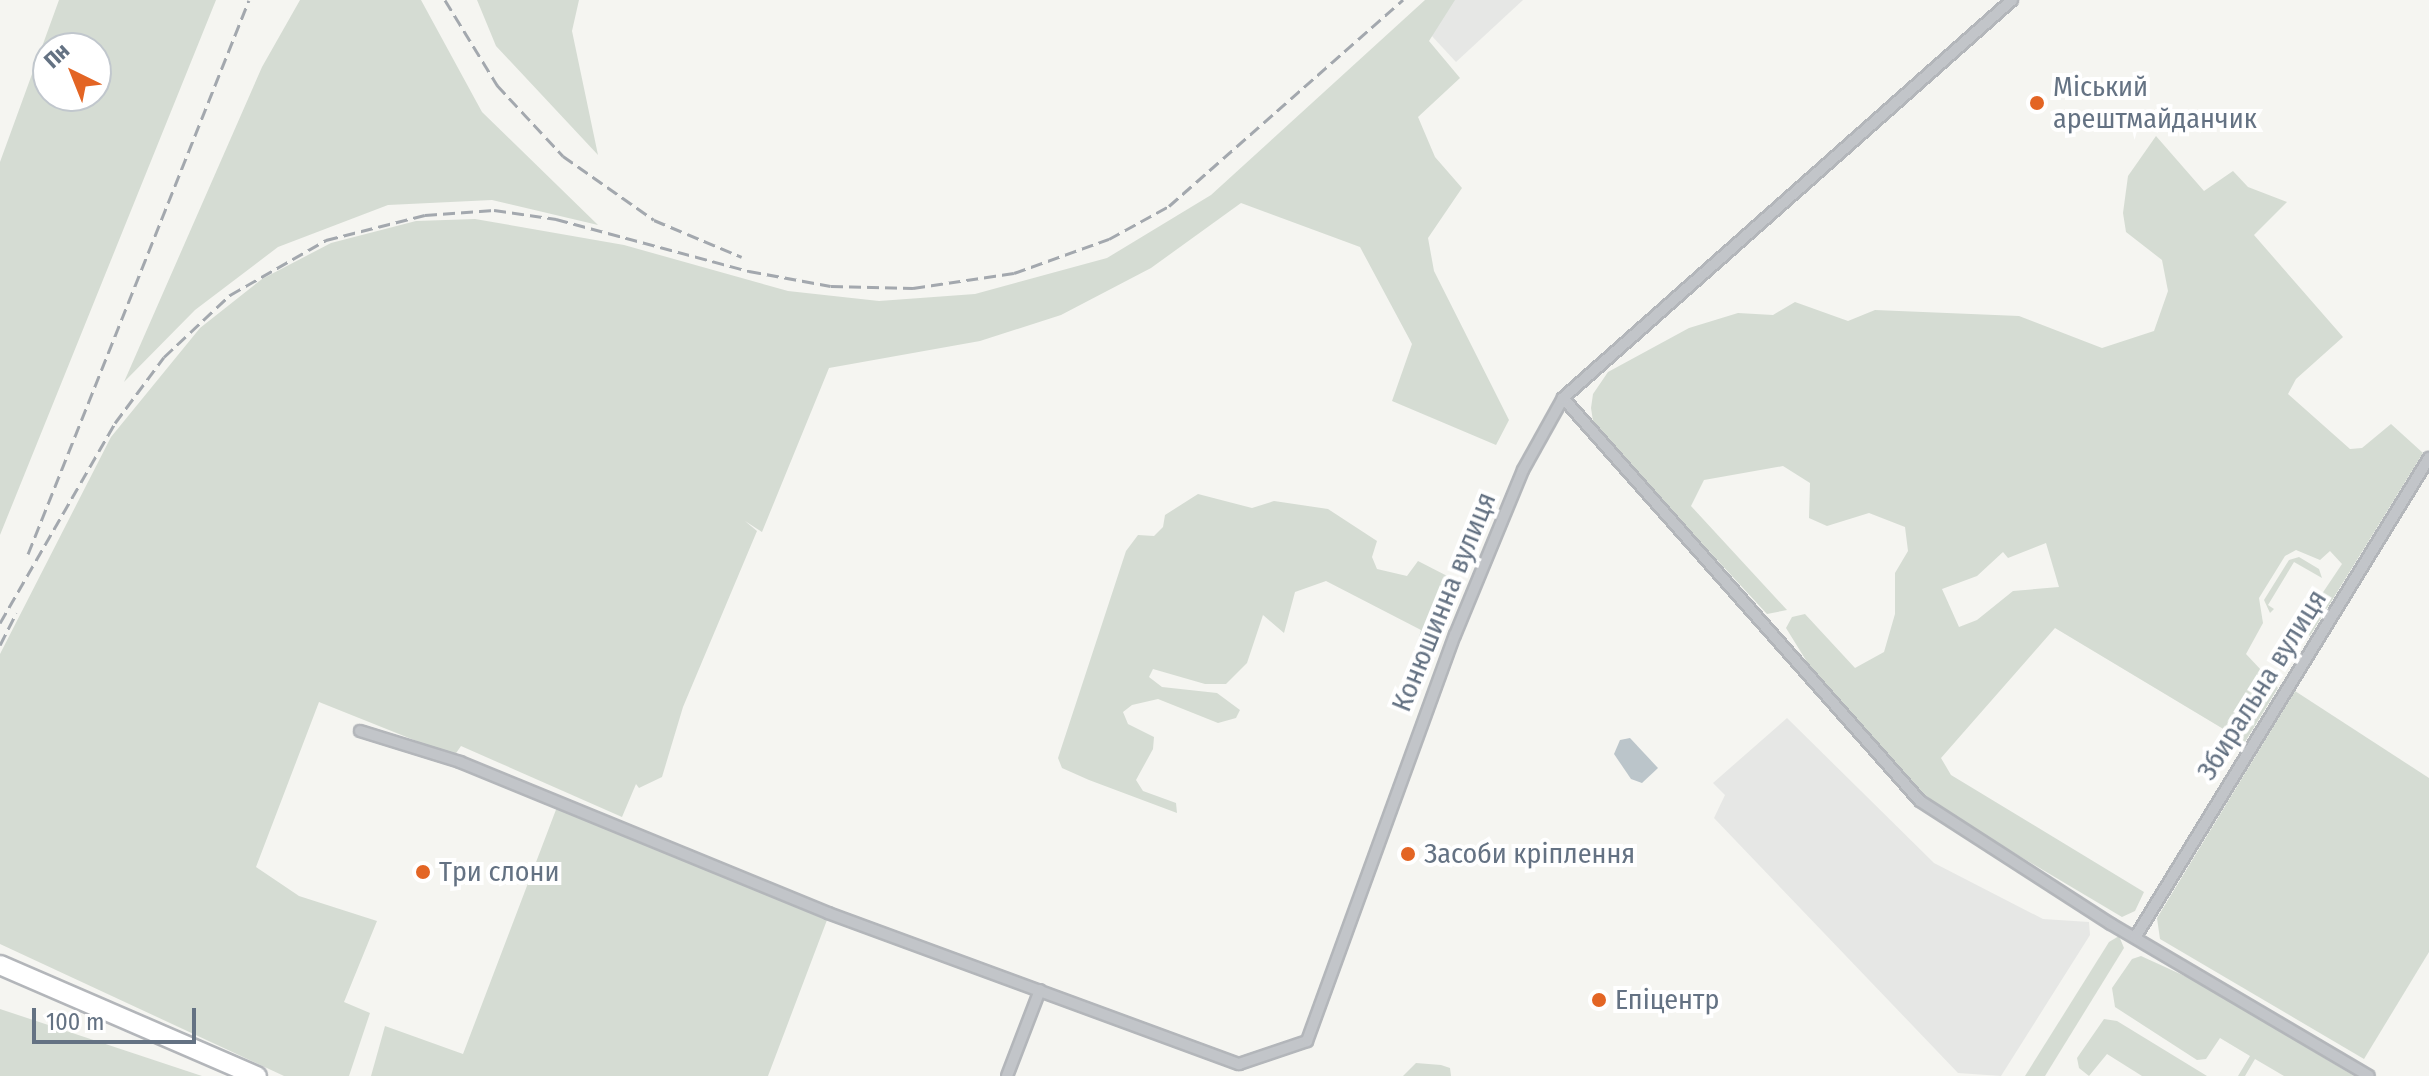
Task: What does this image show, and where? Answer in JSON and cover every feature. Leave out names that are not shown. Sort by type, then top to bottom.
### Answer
[{"type":"highway","points":[[0,965],[257,1076]]},
{"type":"street","name":"Конюшинна вулиця","points":[[1040,990],[1239,1064],[1307,1041],[1455,635],[1523,470],[1563,398],[2012,0]]},
{"type":"street","points":[[1563,398],[1920,801],[2369,1076]]},
{"type":"street","name":"Збиральна вулиця","points":[[2136,936],[2429,458]]},
{"type":"street","points":[[360,731],[460,762],[828,913],[1040,990],[1007,1076]]},
{"type":"shaded area","points":[[59,0],[216,0],[0,535],[0,162],[32,74],[32,112],[112,112],[112,32],[47,32]]},
{"type":"shaded area","points":[[300,0],[421,0],[482,112],[598,225],[492,200],[388,205],[278,247],[195,310],[124,382],[262,67]]},
{"type":"shaded area","points":[[477,0],[579,0],[572,31],[598,155],[496,46]]},
{"type":"shaded area","points":[[1425,0],[1455,0],[1429,41],[1460,78],[1418,117],[1435,157],[1462,188],[1428,238],[1434,271],[1509,420],[1496,445],[1392,401],[1412,344],[1360,247],[1241,203],[1151,268],[1061,315],[980,341],[829,368],[762,532],[745,521],[757,531],[683,707],[662,777],[639,788],[636,784],[622,817],[461,746],[454,756],[319,702],[256,867],[299,896],[377,921],[344,1002],[370,1013],[349,1076],[284,1076],[0,944],[0,654],[111,437],[200,328],[262,279],[331,243],[416,221],[475,219],[624,245],[788,291],[879,301],[975,294],[1107,258],[1211,195]]},
{"type":"shaded area","points":[[1435,0],[1523,0],[1456,62],[1417,20]]},
{"type":"shaded area","points":[[2156,136],[2204,191],[2233,171],[2248,187],[2287,202],[2254,235],[2343,337],[2296,379],[2288,394],[2350,449],[2362,448],[2391,424],[2423,453],[2310,636],[2299,628],[2342,564],[2330,551],[2320,560],[2296,550],[2285,556],[2259,598],[2263,623],[2246,654],[2278,688],[2245,742],[2055,628],[1941,758],[1951,775],[2144,892],[2135,911],[2122,917],[1947,813],[1923,793],[1817,678],[1786,628],[1792,617],[1805,614],[1855,668],[1884,652],[1895,614],[1895,573],[1908,551],[1905,527],[1869,513],[1827,526],[1809,518],[1810,483],[1783,466],[1704,480],[1691,506],[1787,610],[1767,614],[1624,459],[1593,421],[1591,408],[1593,394],[1608,372],[1689,328],[1738,313],[1773,315],[1795,302],[1848,321],[1875,310],[2019,316],[2102,348],[2154,331],[2168,291],[2162,260],[2126,232],[2123,213],[2128,176]],"holes":[[[2046,543],[2059,587],[2013,591],[1977,620],[1959,627],[1942,589],[1977,576],[2003,552],[2008,558]]]},
{"type":"shaded area","points":[[1198,494],[1252,508],[1274,501],[1328,509],[1377,541],[1372,557],[1377,569],[1407,576],[1418,561],[1455,580],[1457,596],[1412,712],[1400,708],[1421,630],[1326,581],[1295,592],[1284,633],[1263,615],[1247,663],[1226,684],[1205,684],[1153,669],[1149,677],[1162,687],[1217,693],[1240,710],[1236,718],[1218,723],[1158,699],[1132,705],[1123,712],[1128,724],[1154,737],[1153,749],[1136,780],[1143,791],[1176,803],[1177,813],[1062,768],[1058,758],[1126,551],[1138,535],[1154,536],[1163,527],[1165,515]]},
{"type":"shaded area","points":[[2299,557],[2319,569],[2322,578],[2294,562],[2268,605],[2274,609],[2270,613],[2264,600],[2289,560]]},
{"type":"shaded area","points":[[2295,691],[2429,778],[2429,952],[2364,1059],[2160,939],[2157,918]]},
{"type":"shaded area","points":[[1787,718],[1934,863],[2043,919],[2089,922],[2090,935],[2001,1076],[1958,1073],[1714,818],[1725,795],[1713,783]]},
{"type":"shaded area","points":[[1630,738],[1658,768],[1642,783],[1631,779],[1614,754],[1620,740]]},
{"type":"shaded area","points":[[557,807],[827,920],[768,1076],[371,1076],[385,1026],[463,1054]]},
{"type":"shaded area","points":[[2119,936],[2124,948],[2045,1076],[2025,1076],[2109,942]]},
{"type":"shaded area","points":[[2141,956],[2200,983],[2354,1076],[2284,1076],[2255,1059],[2245,1076],[2238,1076],[2250,1056],[2220,1038],[2206,1059],[2197,1060],[2115,1007],[2112,988],[2132,959]]},
{"type":"shaded area","points":[[0,1009],[202,1076],[0,1076]]},
{"type":"shaded area","points":[[2104,1019],[2117,1021],[2207,1076],[2142,1076],[2107,1054],[2089,1076],[2079,1068],[2077,1058]]},
{"type":"shaded area","points":[[1416,1063],[1450,1068],[1451,1076],[1403,1076]]},
{"type":"railway","points":[[28,554],[249,0]]},
{"type":"railway","points":[[445,0],[497,85],[563,156],[654,220],[742,257]]},
{"type":"railway","points":[[0,623],[115,423],[164,357],[230,295],[326,240],[425,215],[494,210],[556,219],[749,271],[831,286],[913,288],[1014,273],[1109,239],[1169,206],[1403,0]]},
{"type":"railway","points":[[0,645],[16,613]]},
{"type":"place","name":"Міський арештмайданчик","points":[[2037,103]]},
{"type":"place","name":"Засоби кріплення","points":[[1408,854]]},
{"type":"place","name":"Три слони","points":[[423,872]]},
{"type":"place","name":"Епіцентр","points":[[1599,1000]]}]
